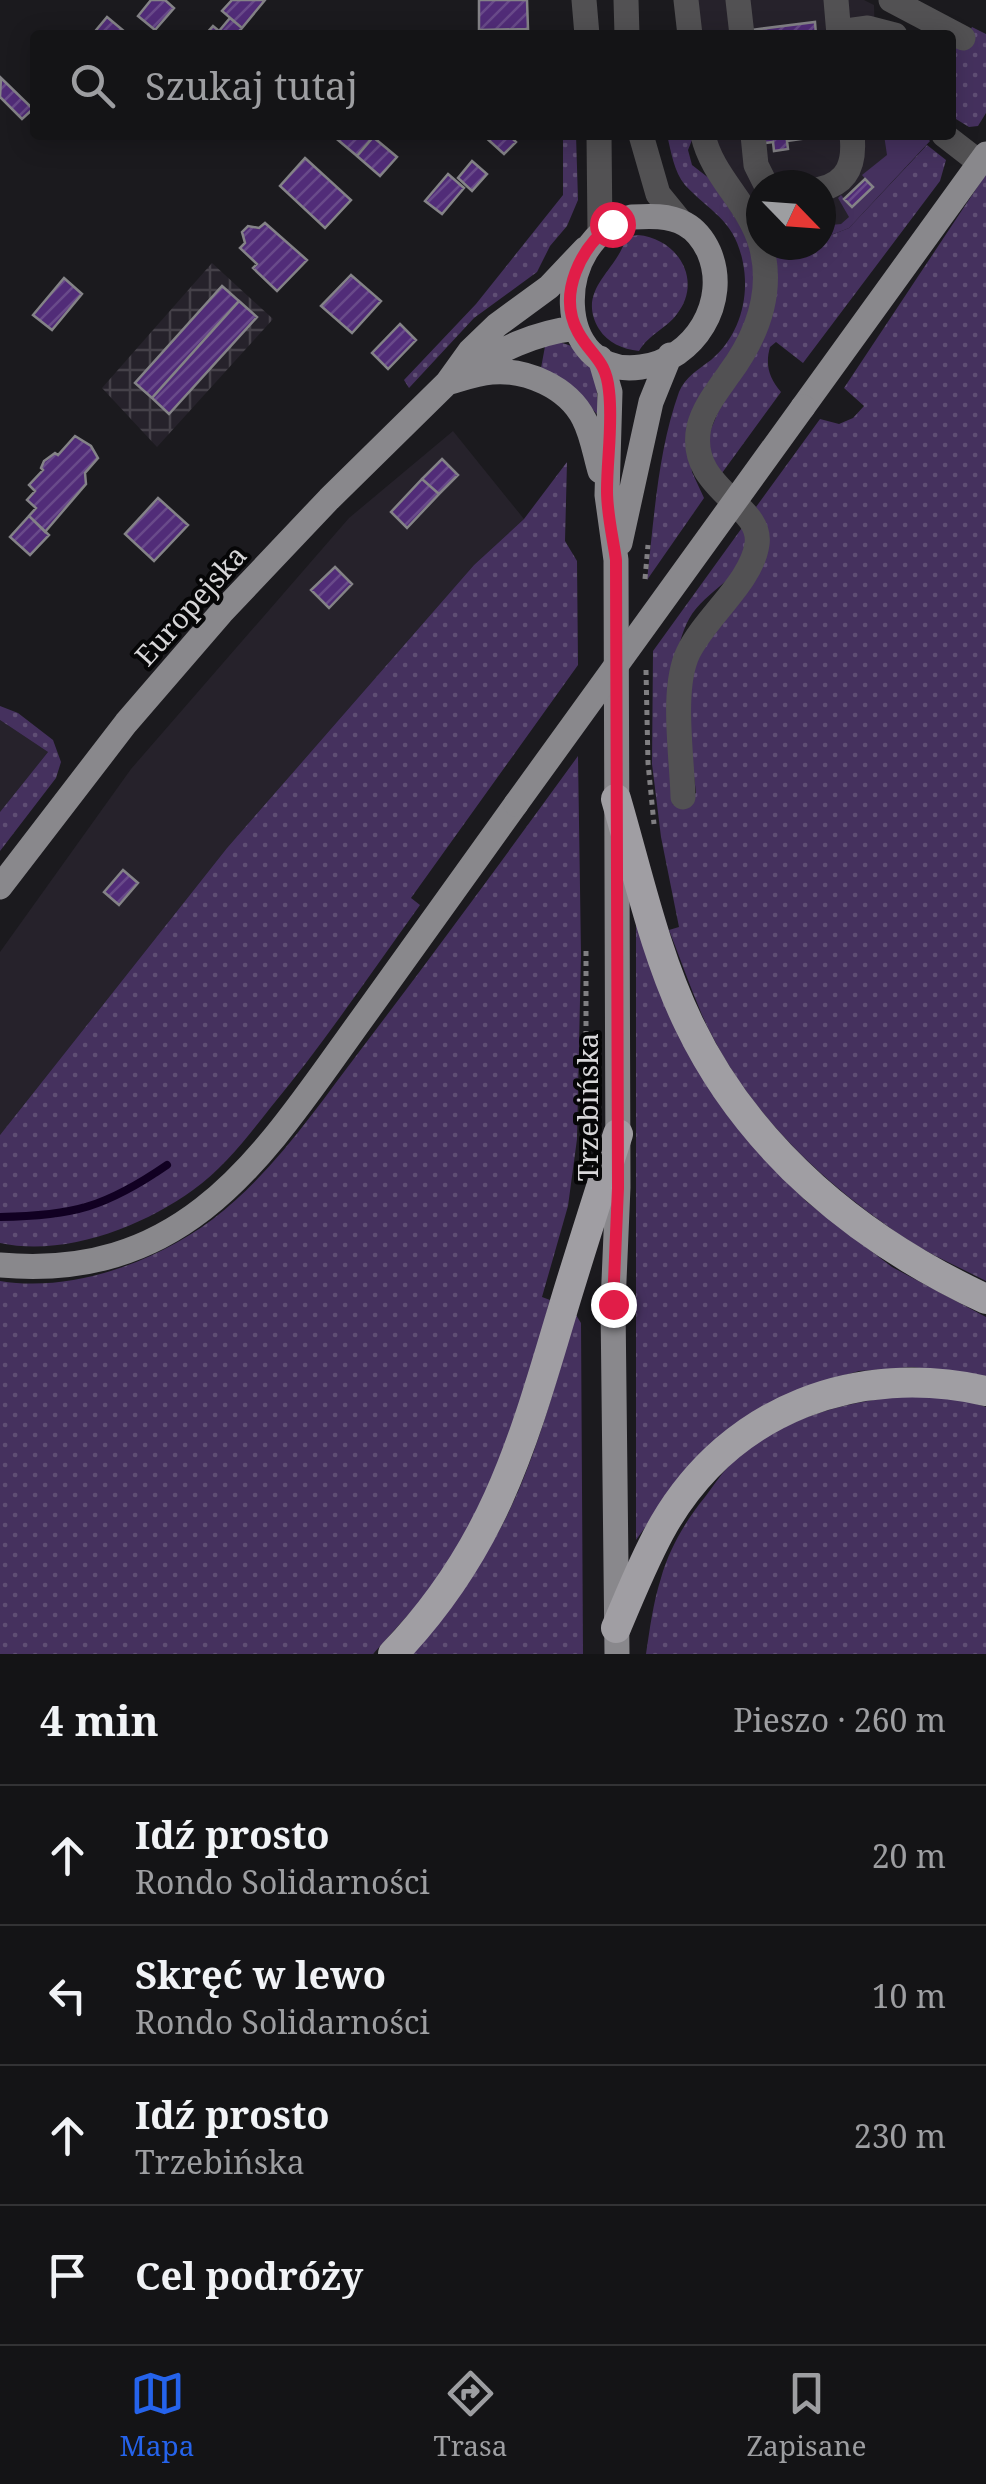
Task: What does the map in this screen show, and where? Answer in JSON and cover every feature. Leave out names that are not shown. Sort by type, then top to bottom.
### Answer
[{"type":"highway","points":[[616,799],[654,931],[688,1024],[740,1108],[791,1168],[842,1212],[900,1254],[986,1299]]},
{"type":"highway","points":[[393,1654],[453,1582],[496,1506],[522,1443],[618,1134]]},
{"type":"highway","points":[[616,1641],[654,1543],[680,1500],[747,1433],[769,1418],[817,1397],[875,1384],[932,1381],[986,1390]]},
{"type":"main road","points":[[0,1264],[57,1264],[104,1256],[174,1229],[214,1202],[274,1139],[983,158]]},
{"type":"main road","points":[[632,217],[680,222],[706,244],[717,284],[703,326],[685,346],[639,368],[611,364],[600,358],[572,319],[571,296],[593,241],[632,217]]},
{"type":"main road","name":"Europejska","points":[[0,887],[126,724],[221,613],[490,332],[548,287],[593,241]]},
{"type":"main road","name":"Europejska","points":[[446,382],[513,344],[576,328]]},
{"type":"main road","name":"Trzebińska","points":[[616,560],[651,402],[670,355]]},
{"type":"main road","name":"Trzebińska","points":[[600,358],[610,392],[607,495],[616,560],[616,1641]]},
{"type":"main road","points":[[446,382],[508,372],[559,390],[584,419],[607,495]]},
{"type":"street","points":[[584,0],[587,30]]},
{"type":"street","points":[[626,0],[627,30]]},
{"type":"street","points":[[686,0],[689,30]]},
{"type":"street","points":[[738,0],[741,30]]},
{"type":"street","points":[[836,0],[839,30]]},
{"type":"street","points":[[891,0],[949,30]]},
{"type":"street","points":[[956,34],[964,38]]},
{"type":"street","points":[[593,241],[599,140]]},
{"type":"street","points":[[642,140],[658,194],[680,222]]},
{"type":"street","points":[[703,140],[746,220]]},
{"type":"street","points":[[753,140],[758,170]]},
{"type":"street","points":[[836,183],[852,164],[852,140]]},
{"type":"street","points":[[952,140],[983,158]]},
{"type":"street","points":[[683,797],[681,670],[696,639],[750,566],[758,544],[750,521],[705,472],[698,446],[702,417],[746,350],[758,322],[765,277],[763,260]]},
{"type":"path","points":[[644,586],[650,528]]},
{"type":"path","points":[[646,665],[648,764],[656,838]]},
{"type":"shaded area","points":[[695,0],[864,0],[874,5],[875,30],[698,30]]},
{"type":"shaded area","points":[[972,27],[986,34],[986,113],[978,126],[969,127],[956,119],[956,46],[960,48]]},
{"type":"shaded area","points":[[563,140],[576,140],[578,200],[567,226],[550,246],[537,272],[474,318],[409,388],[404,380],[476,304],[563,195]]},
{"type":"shaded area","points":[[668,140],[692,140],[688,150],[692,165],[710,179],[746,234],[746,260],[752,260],[758,298],[689,446],[692,472],[704,498],[647,580],[661,461],[679,392],[729,340],[740,316],[745,290],[743,263],[734,237],[721,218],[681,180]]},
{"type":"shaded area","points":[[714,140],[929,140],[849,228],[836,233],[836,170],[746,170],[746,201]]},
{"type":"shaded area","points":[[885,140],[930,141],[849,228],[836,233],[836,224],[849,217],[838,198],[841,195],[852,207],[872,187],[862,175],[887,155]]},
{"type":"shaded area","points":[[927,145],[946,160],[940,181],[803,363],[776,342],[770,347],[769,371],[781,392],[722,473],[715,466],[708,442],[765,260],[836,260],[836,233],[849,228]]},
{"type":"shaded area","points":[[986,174],[986,1281],[915,1244],[844,1193],[788,1141],[740,1082],[702,1015],[669,930],[679,927],[661,837],[652,764],[653,651],[744,525],[746,542],[738,568],[697,607],[682,636],[671,710],[673,805],[696,793],[686,710],[696,654],[767,549],[769,533],[756,507],[820,419],[839,424],[853,418],[864,406],[844,388]]},
{"type":"shaded area","points":[[626,237],[652,238],[674,252],[687,274],[688,287],[677,314],[639,351],[616,344],[603,334],[593,315],[592,302]]},
{"type":"shaded area","points":[[212,263],[273,319],[157,447],[102,388]]},
{"type":"shaded area","points":[[546,341],[562,343],[584,355],[597,388],[598,415],[565,381],[541,368]]},
{"type":"shaded area","points":[[453,431],[524,519],[474,565],[227,848],[0,1135],[0,952],[131,769],[349,518]]},
{"type":"shaded area","points":[[567,462],[565,541],[577,561],[578,665],[411,898],[420,905],[347,1008],[244,1140],[193,1190],[150,1216],[101,1236],[50,1246],[0,1243],[0,1135],[227,848],[474,565],[524,519]]},
{"type":"shaded area","points":[[0,706],[18,713],[53,740],[61,762],[56,778],[0,851],[0,812],[48,752],[0,720]]},
{"type":"shaded area","points":[[0,720],[48,752],[0,812]]},
{"type":"shaded area","points":[[578,756],[581,954],[577,1139],[568,1206],[542,1297],[550,1300],[526,1389],[475,1523],[424,1597],[373,1654],[0,1654],[0,1281],[56,1282],[112,1271],[166,1249],[235,1201],[311,1116]]},
{"type":"shaded area","points":[[636,915],[729,1114],[761,1156],[807,1202],[892,1267],[986,1317],[986,1378],[913,1367],[859,1371],[807,1386],[671,1492],[636,1540]]},
{"type":"shaded area","points":[[576,1315],[581,1323],[583,1654],[407,1654],[479,1564],[512,1506],[543,1425]]},
{"type":"shaded area","points":[[913,1395],[960,1399],[986,1407],[986,1654],[646,1654],[656,1597],[673,1546],[691,1515],[734,1461],[774,1433],[818,1413]]},
{"type":"building","points":[[151,0],[165,0],[174,8],[155,30],[138,16]]},
{"type":"building","points":[[232,0],[265,0],[242,28],[222,11]]},
{"type":"building","points":[[479,0],[527,0],[528,29],[479,30]]},
{"type":"building","points":[[107,17],[123,30],[96,30]]},
{"type":"building","points":[[230,18],[242,28],[240,30],[220,30]]},
{"type":"building","points":[[815,22],[816,30],[751,30]]},
{"type":"building","points":[[1,78],[30,106],[30,112],[22,119],[0,97]]},
{"type":"building","points":[[338,140],[371,140],[357,156]]},
{"type":"building","points":[[370,140],[377,140],[397,157],[380,176],[357,156]]},
{"type":"building","points":[[489,140],[514,140],[504,154]]},
{"type":"building","points":[[765,140],[794,140],[787,141],[788,149],[774,151],[773,142]]},
{"type":"building","points":[[305,158],[351,200],[325,228],[280,186]]},
{"type":"building","points":[[472,161],[487,174],[472,191],[458,178]]},
{"type":"building","points":[[448,174],[464,188],[442,214],[425,201]]},
{"type":"building","points":[[865,179],[873,187],[852,207],[844,199]]},
{"type":"building","points":[[265,223],[307,260],[277,291],[253,268],[257,264],[240,248],[245,243],[242,232],[248,226],[259,228]]},
{"type":"building","points":[[351,275],[381,301],[352,333],[321,306]]},
{"type":"building","points":[[64,278],[82,294],[52,330],[33,315]]},
{"type":"building","points":[[222,286],[239,301],[152,398],[135,383]]},
{"type":"building","points":[[239,301],[257,317],[169,414],[152,398]]},
{"type":"building","points":[[400,324],[416,340],[388,369],[372,353]]},
{"type":"building","points":[[75,436],[91,446],[98,458],[85,473],[86,484],[45,532],[29,516],[36,508],[27,500],[35,491],[29,485],[43,470],[44,461],[55,453],[58,455]]},
{"type":"building","points":[[442,459],[458,475],[439,494],[422,479]]},
{"type":"building","points":[[422,479],[439,494],[407,528],[391,512]]},
{"type":"building","points":[[158,498],[188,525],[154,561],[125,534]]},
{"type":"building","points":[[29,516],[49,535],[30,555],[10,537]]},
{"type":"building","points":[[335,567],[352,584],[329,608],[311,590]]},
{"type":"building","points":[[123,870],[138,883],[119,905],[104,892]]},
{"type":"waterway","points":[[0,1217],[88,1206],[125,1191],[167,1165]]},
{"type":"route","points":[[612,224],[585,249],[574,280],[571,310],[582,339],[600,358],[610,392],[607,495],[616,560],[618,1188],[613,1304]]}]
